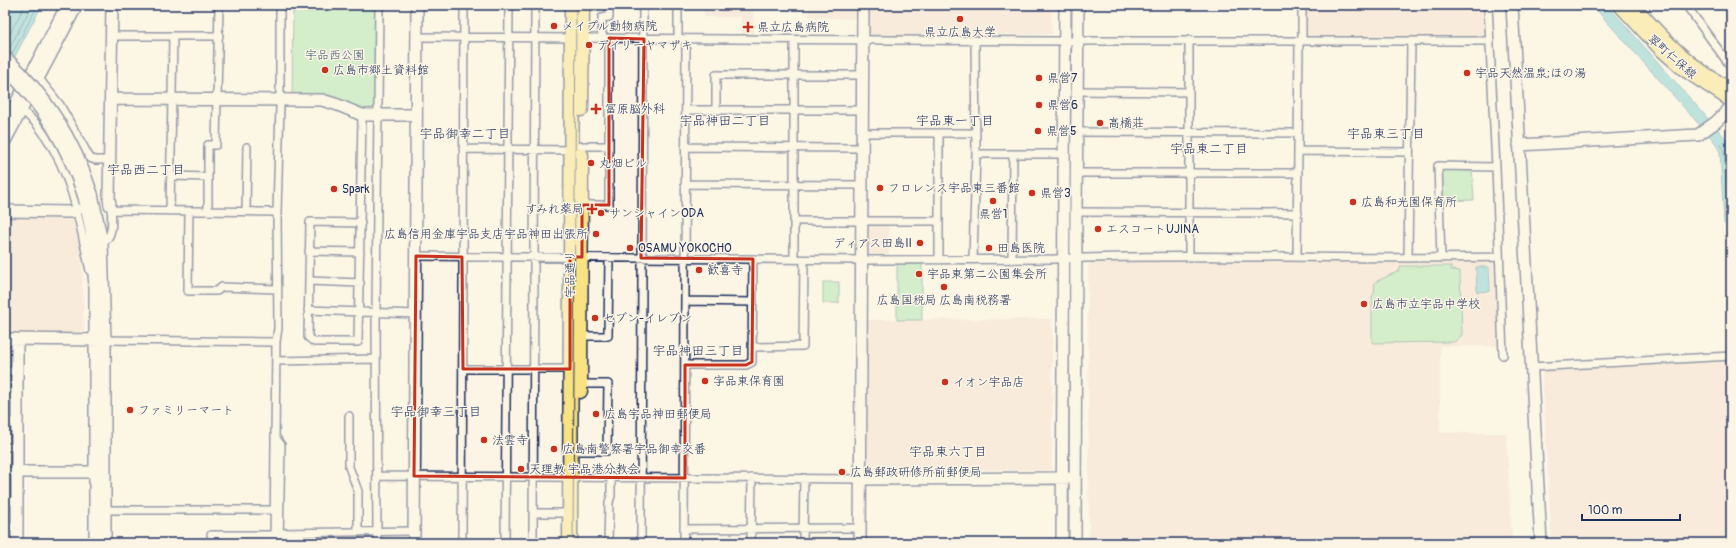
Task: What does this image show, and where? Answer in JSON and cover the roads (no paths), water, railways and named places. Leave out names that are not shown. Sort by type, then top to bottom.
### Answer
[{"type":"highway","name":"宇品通り","points":[[572,5],[577,38]]},
{"type":"highway","name":"宇品通り","points":[[579,543],[570,369],[576,257],[577,38],[582,5]]},
{"type":"highway","name":"宇品通り","points":[[570,543],[570,513],[579,451],[581,336],[576,257],[582,205],[576,148]]},
{"type":"main road","name":"翠町仁保線","points":[[1619,5],[1660,49],[1684,70],[1731,101]]},
{"type":"main road","name":"翠町仁保線","points":[[1634,5],[1666,42],[1707,76],[1731,90]]},
{"type":"street","points":[[36,74],[77,5]]},
{"type":"street","points":[[102,242],[109,239],[110,236],[111,208],[109,199],[112,5]]},
{"type":"street","points":[[208,212],[208,145],[216,145],[219,5]]},
{"type":"street","points":[[279,543],[274,510],[280,5]]},
{"type":"street","points":[[377,543],[376,313],[379,5]]},
{"type":"street","points":[[414,543],[417,5]]},
{"type":"street","points":[[462,543],[464,5]]},
{"type":"street","points":[[505,543],[509,5]]},
{"type":"street","points":[[533,543],[535,5]]},
{"type":"street","points":[[582,205],[609,205],[609,146],[605,39],[602,18],[609,17],[609,5]]},
{"type":"street","points":[[641,543],[643,5]]},
{"type":"street","points":[[678,5],[678,39]]},
{"type":"street","points":[[860,543],[862,260],[861,148],[863,5]]},
{"type":"street","points":[[1062,543],[1065,5]]},
{"type":"street","points":[[1075,543],[1076,132],[1078,5]]},
{"type":"street","points":[[1297,257],[1298,133],[1302,5]]},
{"type":"street","points":[[1488,5],[1503,355]]},
{"type":"street","points":[[1512,5],[1541,543]]},
{"type":"street","points":[[1686,5],[1731,67]]},
{"type":"street","points":[[5,141],[18,109],[36,74],[66,8]]},
{"type":"street","points":[[112,36],[219,36]]},
{"type":"street","points":[[170,211],[173,36]]},
{"type":"street","points":[[417,37],[794,40],[1490,41]]},
{"type":"street","points":[[684,543],[686,39]]},
{"type":"street","points":[[794,40],[794,260]]},
{"type":"street","points":[[973,259],[976,154],[975,40]]},
{"type":"street","points":[[1189,40],[1189,256]]},
{"type":"street","points":[[1408,258],[1411,42]]},
{"type":"street","points":[[5,57],[18,69],[45,100],[76,153],[102,242],[95,543]]},
{"type":"street","points":[[5,69],[39,106],[54,131],[88,196],[100,340],[105,543]]},
{"type":"street","points":[[36,74],[60,105],[90,158],[95,160],[110,160]]},
{"type":"street","points":[[716,110],[716,75],[862,76]]},
{"type":"street","points":[[1077,91],[1188,92]]},
{"type":"street","points":[[111,99],[326,101],[362,115],[416,115]]},
{"type":"street","points":[[1519,146],[1698,135],[1703,133],[1716,122],[1731,107]]},
{"type":"street","points":[[5,124],[18,109]]},
{"type":"street","points":[[18,109],[30,116],[52,146],[66,174],[73,192],[90,274],[96,288]]},
{"type":"street","points":[[686,110],[862,110]]},
{"type":"street","points":[[361,223],[310,222],[308,337],[314,342],[358,342],[360,282],[360,252],[361,223],[362,115]]},
{"type":"street","points":[[1076,132],[1298,133]]},
{"type":"street","points":[[862,133],[976,133]]},
{"type":"street","points":[[938,133],[939,260]]},
{"type":"street","points":[[463,149],[534,149],[609,146]]},
{"type":"street","points":[[246,212],[247,147]]},
{"type":"street","points":[[685,147],[861,148]]},
{"type":"street","points":[[1298,151],[1410,152]]},
{"type":"street","points":[[976,154],[1064,154]]},
{"type":"street","points":[[1012,154],[1012,260]]},
{"type":"street","points":[[1441,258],[1438,166],[1496,166]]},
{"type":"street","points":[[1076,173],[1298,173]]},
{"type":"street","points":[[171,176],[208,177]]},
{"type":"street","points":[[685,184],[862,185]]},
{"type":"street","points":[[111,208],[208,212],[277,212]]},
{"type":"street","points":[[5,211],[72,212],[77,210]]},
{"type":"street","points":[[189,211],[188,291],[218,292],[222,288],[277,289]]},
{"type":"street","points":[[1076,212],[1298,213]]},
{"type":"street","points":[[794,221],[939,221]]},
{"type":"street","points":[[309,251],[360,252]]},
{"type":"street","points":[[416,256],[794,260],[1012,260],[1189,256],[1408,258],[1499,257]]},
{"type":"street","points":[[581,336],[608,336],[609,258]]},
{"type":"street","points":[[685,365],[746,366],[752,362],[753,259]]},
{"type":"street","points":[[752,347],[803,346],[804,260]]},
{"type":"street","points":[[309,281],[360,282]]},
{"type":"street","points":[[685,301],[753,302]]},
{"type":"street","points":[[308,310],[416,314]]},
{"type":"street","points":[[5,339],[276,342]]},
{"type":"street","points":[[17,340],[17,472],[10,501],[10,527],[17,543]]},
{"type":"street","points":[[1531,367],[1731,356]]},
{"type":"street","points":[[276,361],[376,359]]},
{"type":"street","points":[[463,369],[570,369]]},
{"type":"street","points":[[5,371],[17,371]]},
{"type":"street","points":[[579,451],[607,451],[608,384],[580,384]]},
{"type":"street","points":[[5,397],[17,397]]},
{"type":"street","points":[[349,416],[349,467],[358,491],[358,532]]},
{"type":"street","points":[[5,422],[17,422]]},
{"type":"street","points":[[276,438],[281,445],[278,536]]},
{"type":"street","points":[[5,447],[16,447]]},
{"type":"street","points":[[5,471],[96,472]]},
{"type":"street","points":[[377,476],[575,478],[1075,478]]},
{"type":"street","points":[[608,543],[611,477]]},
{"type":"street","points":[[751,543],[752,478]]},
{"type":"street","points":[[803,543],[804,478]]},
{"type":"street","points":[[105,510],[274,510]]},
{"type":"street","points":[[533,513],[570,513]]},
{"type":"street","points":[[684,529],[860,528]]},
{"type":"street","points":[[211,535],[278,536],[414,531]]},
{"type":"street","points":[[278,536],[286,543]]},
{"type":"water","points":[[5,5],[42,5],[5,75]]},
{"type":"water","points":[[1592,5],[1607,5],[1727,140],[1731,142],[1731,227],[1724,224],[1720,152],[1714,141]]},
{"type":"water","points":[[1476,267],[1489,267],[1490,291],[1477,292]]},
{"type":"tram line","points":[[573,543],[576,5]]},
{"type":"place","name":"県立広島大学","points":[[960,19]]},
{"type":"place","name":"メイプル動物病院","points":[[554,26]]},
{"type":"place","name":"県立広島病院","points":[[748,27]]},
{"type":"place","name":"デイリーヤマザキ","points":[[589,45]]},
{"type":"place","name":"広島市郷土資料館","points":[[325,70]]},
{"type":"place","name":"宇品天然温泉;ほの湯","points":[[1467,73]]},
{"type":"place","name":"県営7","points":[[1039,78]]},
{"type":"place","name":"県営6","points":[[1039,105]]},
{"type":"place","name":"冨原脳外科","points":[[596,109]]},
{"type":"place","name":"高橋荘","points":[[1100,123]]},
{"type":"place","name":"県営5","points":[[1038,131]]},
{"type":"place","name":"丸畑ビル","points":[[591,163]]},
{"type":"place","name":"フロレンス宇品東三番館","points":[[880,188]]},
{"type":"place","name":"Spark","points":[[334,189]]},
{"type":"place","name":"県営3","points":[[1032,193]]},
{"type":"place","name":"県営1","points":[[993,201]]},
{"type":"place","name":"広島和光園保育所","points":[[1353,202]]},
{"type":"place","name":"すみれ薬局","points":[[592,209]]},
{"type":"place","name":"サンシャインODA","points":[[601,213]]},
{"type":"place","name":"エスコートUJINA","points":[[1098,229]]},
{"type":"place","name":"広島信用金庫宇品支店宇品神田出張所","points":[[596,234]]},
{"type":"place","name":"ディアス田島II","points":[[920,243]]},
{"type":"place","name":"OSAMU YOKOCHO","points":[[630,248]]},
{"type":"place","name":"田島医院","points":[[989,248]]},
{"type":"place","name":"歓喜寺","points":[[699,270]]},
{"type":"place","name":"宇品東第二公園集会所","points":[[919,274]]},
{"type":"place","name":"広島国税局 広島南税務署","points":[[944,287]]},
{"type":"place","name":"広島市立宇品中学校","points":[[1364,304]]},
{"type":"place","name":"セブン-イレブン","points":[[595,318]]},
{"type":"place","name":"字品東保育園","points":[[705,381]]},
{"type":"place","name":"イオン宇品店","points":[[945,382]]},
{"type":"place","name":"ファミリーマート","points":[[130,410]]},
{"type":"place","name":"広島宇品神田郵便局","points":[[596,414]]},
{"type":"place","name":"法雲寺","points":[[484,440]]},
{"type":"place","name":"広島南警察署宇品御幸交番","points":[[554,449]]},
{"type":"place","name":"天理教 宇品港分教会","points":[[521,469]]},
{"type":"place","name":"広島郵政研修所前郵便局","points":[[842,472]]},
{"type":"district","name":"宇品神田二丁目","points":[[725,121]]},
{"type":"district","name":"宇品東一丁目","points":[[955,121]]},
{"type":"district","name":"宇品御幸二丁目","points":[[465,134]]},
{"type":"district","name":"宇品東三丁目","points":[[1386,134]]},
{"type":"district","name":"宇品東二丁目","points":[[1209,149]]},
{"type":"district","name":"宇品西二丁目","points":[[146,170]]},
{"type":"district","name":"宇品神田三丁目","points":[[698,351]]},
{"type":"district","name":"宇品御幸三丁目","points":[[436,412]]},
{"type":"district","name":"宇品東六丁目","points":[[948,452]]},
{"type":"park label","name":"宇品西公園","points":[[335,55]]}]
